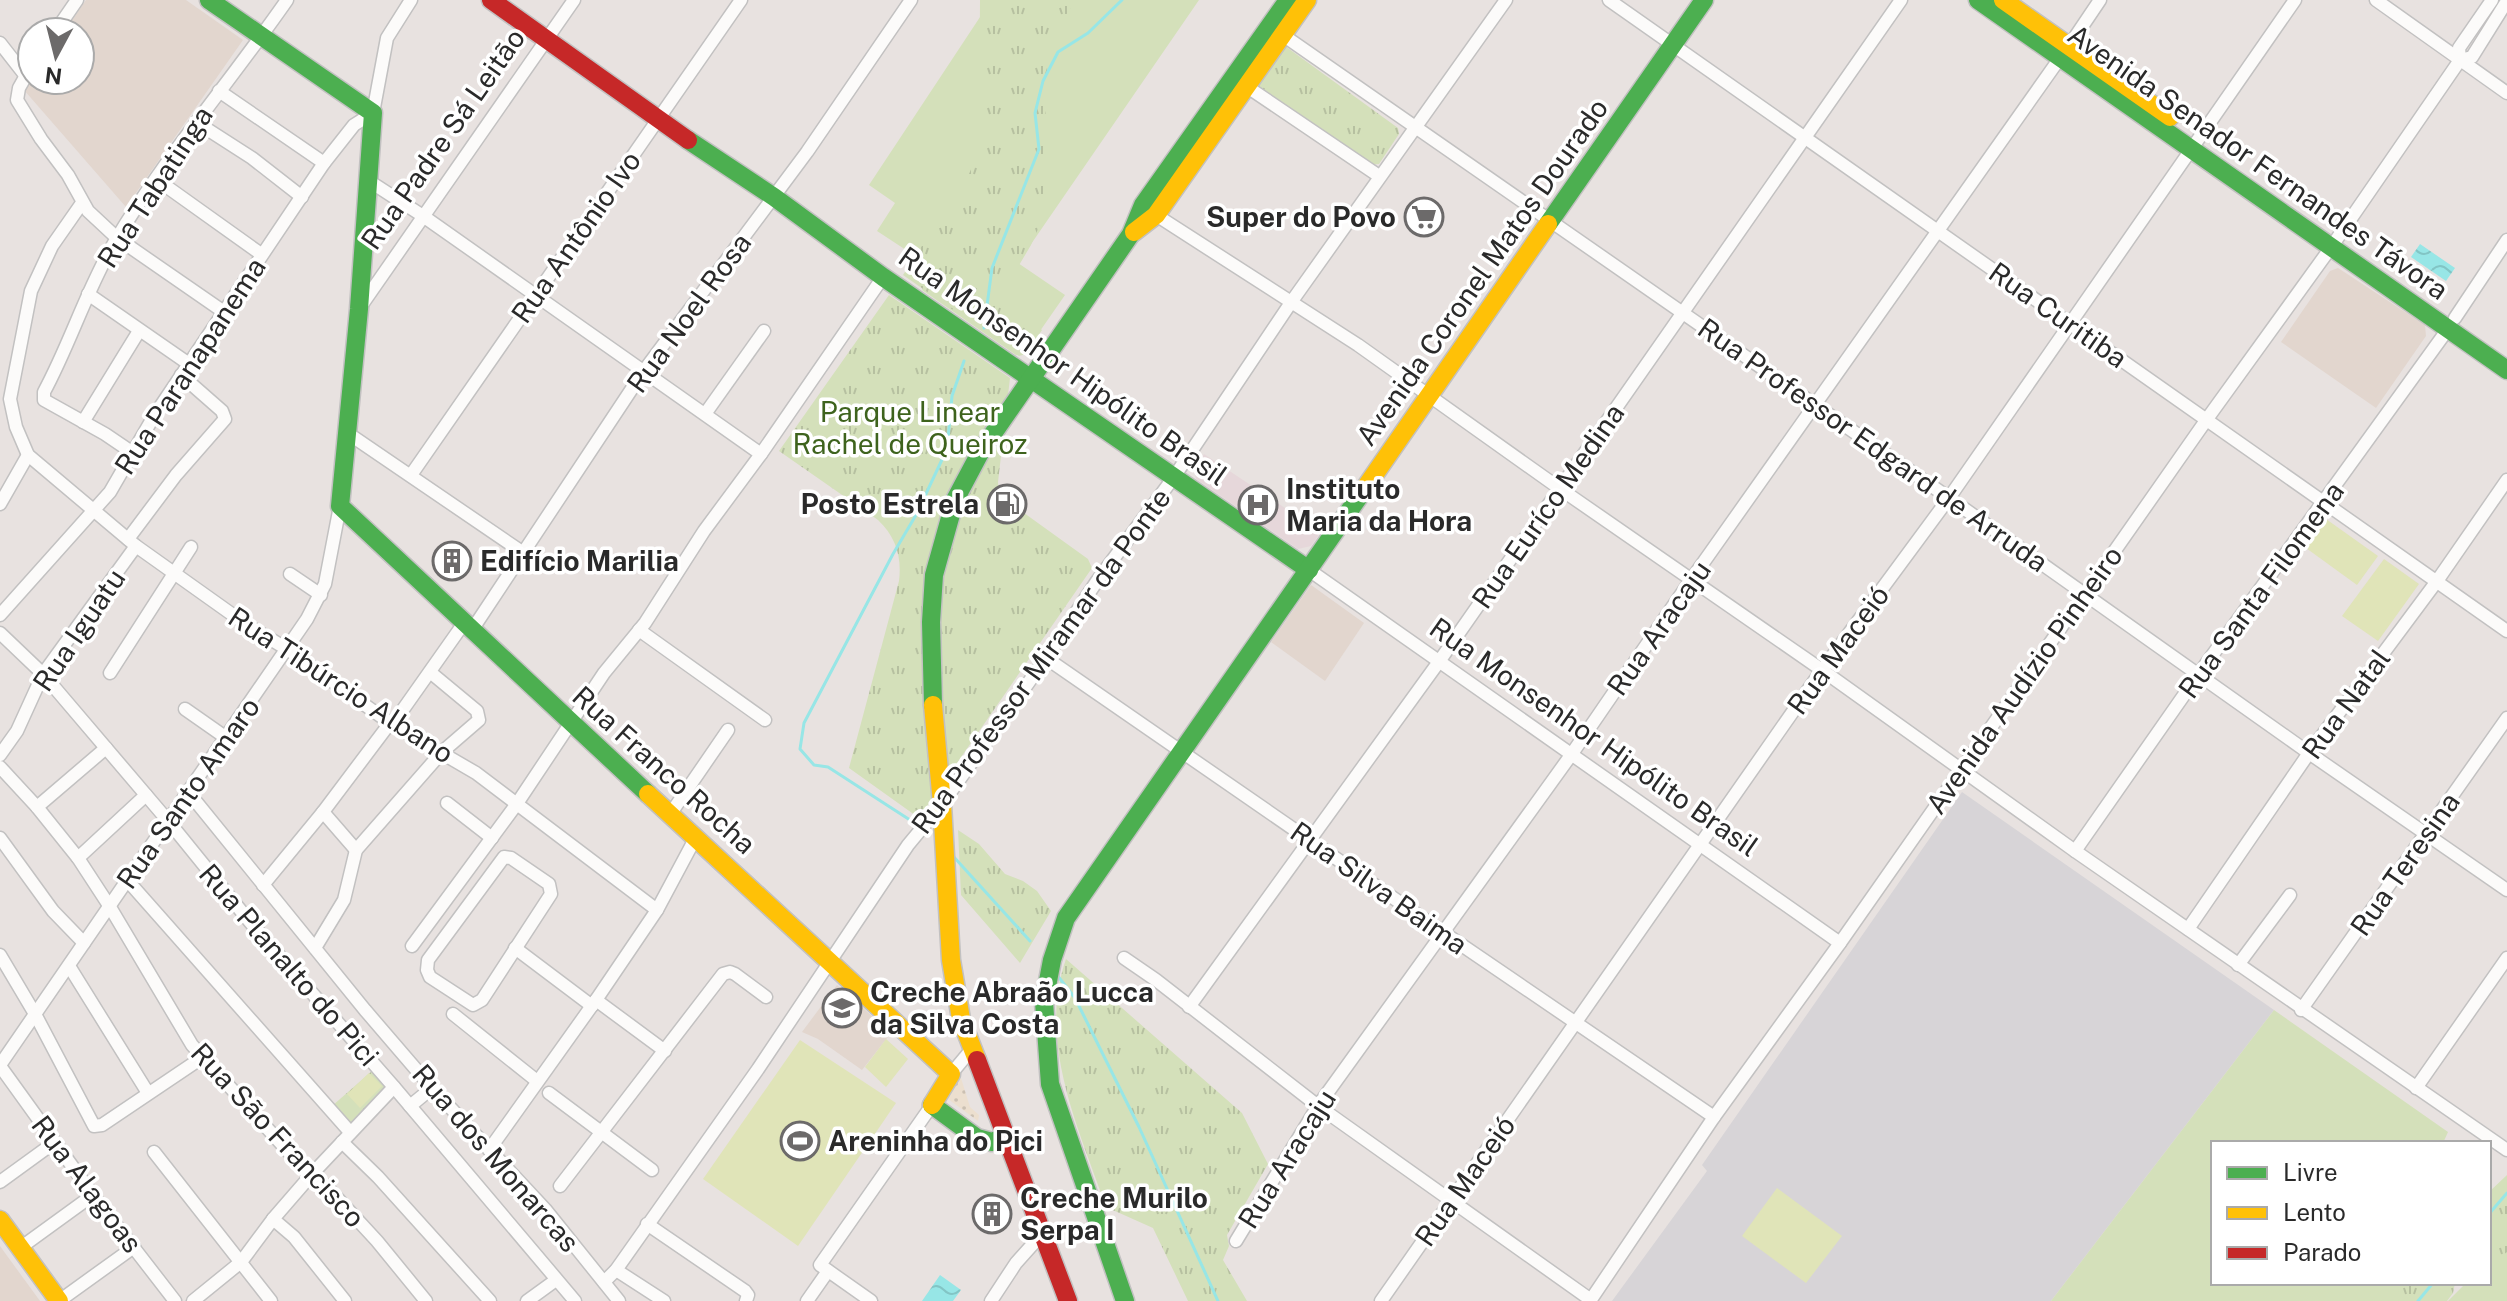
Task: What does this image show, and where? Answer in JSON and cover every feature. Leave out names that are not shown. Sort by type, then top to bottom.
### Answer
[{"type":"main road","points":[[209,0],[373,113]]},
{"type":"main road","name":"Rua Monsenhor Hipólito Brasil","points":[[491,0],[658,120],[774,197],[883,277],[1309,570]]},
{"type":"main road","points":[[1276,30],[1288,0]]},
{"type":"main road","points":[[1068,1301],[961,1019],[951,960],[942,804],[933,717],[931,622],[934,575],[955,500],[981,451],[1131,234],[1143,205],[1276,30],[1307,0]]},
{"type":"main road","name":"Avenida Coronel Matos Dourado","points":[[1125,1301],[1050,1084],[1044,1002],[1052,960],[1066,918],[1704,0]]},
{"type":"main road","name":"Avenida Senador Fernandes Távora","points":[[1978,0],[2064,52],[2335,241],[2452,324],[2507,370]]},
{"type":"main road","name":"Avenida Senador Fernandes Távora","points":[[2003,0],[2064,52]]},
{"type":"main road","points":[[1131,234],[1156,215],[1239,82]]},
{"type":"main road","name":"Rua Padre Sá Leitão","points":[[340,506],[359,309],[373,113]]},
{"type":"main road","name":"Avenida Senador Fernandes Távora","points":[[2452,324],[2507,355]]},
{"type":"main road","name":"Rua Franco Rocha","points":[[340,506],[570,723],[674,809],[696,837],[951,1074]]},
{"type":"main road","points":[[951,1074],[932,1105],[977,1138],[992,1142],[1005,1137]]},
{"type":"main road","points":[[0,1220],[59,1301]]},
{"type":"street","name":"Rua Tabatinga","points":[[83,422],[44,400],[44,392],[88,294],[117,238],[156,179],[287,0]]},
{"type":"street","name":"Rua Padre Sá Leitão","points":[[373,113],[387,38],[411,0]]},
{"type":"street","name":"Rua Padre Sá Leitão","points":[[359,309],[574,0]]},
{"type":"street","name":"Rua Antônio Ivo","points":[[411,475],[741,0]]},
{"type":"street","name":"Rua Noel Rosa","points":[[263,885],[468,627],[589,457],[643,372],[807,152],[911,0]]},
{"type":"street","name":"Rua Professor Miramar da Ponte","points":[[604,1282],[616,1270],[741,1094],[908,845],[942,804],[1046,658],[1097,581],[1174,477],[1379,176],[1506,0]]},
{"type":"street","name":"Rua Curitiba","points":[[1609,0],[2507,631]]},
{"type":"street","name":"Rua Euríco Medina","points":[[1189,1007],[1438,663],[1901,0]]},
{"type":"street","name":"Rua Aracaju","points":[[1236,1241],[1318,1106],[1571,755],[2100,0]]},
{"type":"street","name":"Rua Maceió","points":[[1381,1301],[1822,670],[1949,498],[2295,0]]},
{"type":"street","points":[[2376,0],[2507,93]]},
{"type":"street","name":"Avenida Audízio Pinheiro","points":[[1590,1300],[1714,1117],[2335,241],[2460,60],[2459,48],[2492,0]]},
{"type":"street","name":"Avenida Audízio Pinheiro","points":[[2460,60],[2472,57],[2507,1]]},
{"type":"street","name":"Rua Professor Edgard de Arruda","points":[[1276,30],[2507,890]]},
{"type":"street","points":[[0,43],[16,58]]},
{"type":"street","points":[[1239,82],[1379,176]]},
{"type":"street","points":[[219,91],[324,163]]},
{"type":"street","points":[[17,96],[41,139],[95,218],[117,238],[224,312]]},
{"type":"street","name":"Rua Paranapanema","points":[[0,615],[110,492],[154,416],[324,163],[354,125],[373,113]]},
{"type":"street","points":[[196,122],[252,158],[302,197]]},
{"type":"street","points":[[156,179],[261,254]]},
{"type":"street","points":[[369,181],[761,454]]},
{"type":"street","points":[[0,504],[28,455],[11,409],[13,377],[31,291],[52,246],[82,203]]},
{"type":"street","points":[[1156,215],[1292,301],[1430,396],[2301,1010],[2507,1150]]},
{"type":"street","name":"Rua Santa Filomena","points":[[2075,851],[2452,324],[2507,240]]},
{"type":"street","points":[[412,946],[516,805],[570,723],[639,630],[704,531],[883,277]]},
{"type":"street","points":[[88,294],[185,369]]},
{"type":"street","points":[[133,453],[83,422],[139,331]]},
{"type":"street","points":[[705,414],[764,331]]},
{"type":"street","name":"Rua Iguatu","points":[[0,755],[17,731],[43,674],[176,475],[225,419],[222,411],[185,369]]},
{"type":"street","points":[[346,432],[522,552]]},
{"type":"street","name":"Rua Tibúrcio Albano","points":[[28,455],[132,543],[174,574],[287,649],[390,723],[476,773],[657,910]]},
{"type":"street","name":"Rua Natal","points":[[2188,929],[2309,753],[2437,581],[2507,480]]},
{"type":"street","name":"Rua Santo Amaro","points":[[0,1066],[189,793],[321,595],[340,506]]},
{"type":"street","points":[[110,673],[191,547]]},
{"type":"street","name":"Rua Monsenhor Hipólito Brasil","points":[[1309,570],[1840,943]]},
{"type":"street","points":[[290,574],[321,595]]},
{"type":"street","points":[[639,630],[765,720]]},
{"type":"street","name":"Rua Planalto do Pici","points":[[0,633],[43,674],[250,922],[575,1301]]},
{"type":"street","name":"Rua Silva Baima","points":[[1046,658],[1714,1117]]},
{"type":"street","points":[[315,948],[344,900],[356,850],[442,752],[475,724],[479,716],[430,672]]},
{"type":"street","points":[[185,709],[225,737]]},
{"type":"street","name":"Rua Teresina","points":[[2301,1010],[2507,718]]},
{"type":"street","points":[[674,809],[728,730]]},
{"type":"street","points":[[37,807],[106,748]]},
{"type":"street","name":"Rua São Francisco","points":[[0,767],[78,858],[192,1045],[295,1159],[329,1189],[377,1241],[426,1301]]},
{"type":"street","name":"Rua dos Monarcas","points":[[189,793],[365,1010],[432,1088],[545,1209],[619,1301]]},
{"type":"street","points":[[78,858],[146,795]]},
{"type":"street","points":[[447,803],[492,838]]},
{"type":"street","points":[[323,812],[356,850]]},
{"type":"street","points":[[489,1150],[657,910],[696,837]]},
{"type":"street","points":[[0,838],[53,911],[84,943]]},
{"type":"street","points":[[504,857],[511,858],[551,887],[550,898],[515,948],[482,1000],[476,1004],[465,1001],[430,977],[427,970],[428,960],[504,857]]},
{"type":"street","points":[[128,881],[378,1177],[490,1301]]},
{"type":"street","points":[[2238,965],[2290,895]]},
{"type":"street","points":[[515,948],[594,1003],[612,1011],[665,1051]]},
{"type":"street","points":[[0,955],[35,1014],[92,1125],[102,1125],[203,1057]]},
{"type":"street","points":[[1124,958],[1318,1106],[1590,1300]]},
{"type":"street","points":[[2416,1088],[2507,958]]},
{"type":"street","points":[[69,966],[148,1093]]},
{"type":"street","points":[[560,1186],[716,981],[730,972],[766,997]]},
{"type":"street","points":[[344,1029],[365,1010]]},
{"type":"street","points":[[453,1014],[537,1081]]},
{"type":"street","points":[[951,1074],[971,1050]]},
{"type":"street","name":"Rua Alagoas","points":[[0,1066],[93,1195],[175,1301]]},
{"type":"street","points":[[193,1301],[241,1262],[312,1174],[394,1087]]},
{"type":"street","points":[[410,1106],[432,1088]]},
{"type":"street","points":[[549,1093],[652,1170]]},
{"type":"street","points":[[807,1301],[824,1268],[932,1105]]},
{"type":"street","points":[[0,1182],[55,1142]]},
{"type":"street","points":[[154,1152],[271,1301]]},
{"type":"street","points":[[20,1248],[93,1195]]},
{"type":"street","points":[[273,1219],[294,1237],[345,1301]]},
{"type":"street","points":[[647,1224],[745,1291],[748,1295],[746,1301]]},
{"type":"street","points":[[991,1301],[1016,1263],[1042,1234]]},
{"type":"street","points":[[59,1301],[134,1247]]},
{"type":"street","points":[[824,1268],[871,1301]]},
{"type":"street","points":[[616,1270],[664,1301]]},
{"type":"street","points":[[527,1301],[556,1280]]},
{"type":"shaded area","points":[[86,0],[186,0],[243,40],[126,207],[29,96],[96,96],[96,16],[75,16]]},
{"type":"shaded area","points":[[2338,268],[2425,325],[2426,336],[2376,408],[2281,342],[2330,271]]},
{"type":"shaded area","name":"Instituto Maria da Hora","points":[[1204,454],[1321,532],[1311,546],[1298,549],[1196,479],[1194,470]]},
{"type":"shaded area","points":[[1311,585],[1364,623],[1325,681],[1271,642]]},
{"type":"shaded area","points":[[1962,792],[2274,1010],[2051,1301],[1612,1301],[1707,1171],[1702,1165]]},
{"type":"shaded area","name":"Creche Abraão Lucca da Silva Costa","points":[[837,985],[891,1033],[862,1070],[818,1039],[802,1032]]},
{"type":"shaded area","points":[[0,1246],[5,1253],[40,1301],[0,1301]]},
{"type":"green space","name":"Parque Linear Rachel de Queiroz","points":[[980,0],[1076,0],[1048,42],[1043,196],[1038,229],[1002,294],[1006,302],[1042,330],[1026,354],[1019,356],[903,275],[969,174],[976,158],[979,140]]},
{"type":"green space","points":[[1029,0],[1199,0],[1018,263],[1065,295],[1024,354],[1016,355],[922,290],[935,269],[877,231],[895,203],[869,185],[984,11]]},
{"type":"green space","points":[[1285,46],[1398,128],[1399,134],[1379,164],[1370,165],[1256,85]]},
{"type":"green space","name":"Parque Linear Rachel de Queiroz","points":[[889,295],[1010,378],[999,492],[1088,559],[1092,568],[919,818],[849,768],[899,581],[900,564],[896,548],[878,520],[779,451]]},
{"type":"green space","points":[[2326,519],[2378,556],[2357,585],[2306,548]]},
{"type":"green space","points":[[2384,559],[2419,584],[2378,641],[2342,616]]},
{"type":"green space","points":[[958,830],[979,844],[1005,874],[1037,891],[1051,911],[1020,963],[961,895]]},
{"type":"green space","points":[[1066,959],[1242,1113],[1268,1164],[1227,1235],[1229,1246],[1223,1260],[1247,1301],[1188,1301],[1153,1228],[1106,1207],[1074,1116],[1059,1053],[1056,1022],[1058,990]]},
{"type":"green space","points":[[2274,1010],[2448,1132],[2444,1141],[2211,1141],[2211,1285],[2386,1285],[2369,1301],[2051,1301]]},
{"type":"green space","points":[[886,1039],[908,1059],[886,1087],[865,1067]]},
{"type":"green space","name":"Areninha do Pici","points":[[800,1040],[896,1103],[798,1246],[703,1179]]},
{"type":"green space","points":[[372,1071],[385,1084],[385,1089],[349,1124],[332,1106]]},
{"type":"green space","points":[[369,1073],[382,1086],[360,1108],[347,1094]]},
{"type":"green space","points":[[2507,1175],[2507,1252],[2491,1264],[2491,1190]]},
{"type":"green space","points":[[1777,1188],[1842,1236],[1806,1283],[1742,1236]]},
{"type":"green space","points":[[2507,1246],[2507,1301],[2448,1301],[2464,1285],[2491,1285],[2491,1259]]},
{"type":"green space","points":[[2376,1285],[2455,1285],[2447,1301],[2364,1301]]},
{"type":"sand","points":[[961,1078],[970,1107],[979,1115],[978,1121],[948,1099]]},
{"type":"water","points":[[2420,244],[2455,268],[2446,281],[2411,257]]},
{"type":"water","points":[[940,1275],[961,1290],[953,1301],[922,1301]]},
{"type":"waterway","points":[[984,328],[992,268],[1039,149],[1035,113],[1043,81],[1058,52],[1088,33],[1122,0]]},
{"type":"waterway","points":[[910,820],[828,767],[814,765],[800,749],[804,723],[916,515],[947,449],[952,396],[964,361]]},
{"type":"waterway","points":[[953,856],[1030,941]]},
{"type":"waterway","points":[[1057,975],[1075,998],[1139,1127],[1218,1301]]},
{"type":"waterway","points":[[2491,1212],[2507,1193]]},
{"type":"waterway","points":[[2418,1301],[2431,1285]]},
{"type":"traffic: fast","points":[[209,0],[373,113],[359,309],[340,506],[648,794]]},
{"type":"traffic: fast","points":[[933,705],[931,622],[934,575],[955,500],[981,451],[1131,234],[1143,205],[1288,0]]},
{"type":"traffic: fast","points":[[1548,224],[1704,0]]},
{"type":"traffic: fast","points":[[1978,0],[2507,370]]},
{"type":"traffic: fast","points":[[688,140],[1309,570]]},
{"type":"traffic: fast","points":[[1125,1301],[1050,1084],[1044,1002],[1052,960],[1066,918],[1363,491]]},
{"type":"traffic: fast","points":[[932,1105],[977,1138],[992,1142],[1005,1137]]},
{"type":"traffic: slow","points":[[1134,232],[1156,215],[1307,0]]},
{"type":"traffic: slow","points":[[2003,0],[2170,117]]},
{"type":"traffic: slow","points":[[1363,491],[1548,224]]},
{"type":"traffic: slow","points":[[933,705],[951,960],[961,1019],[977,1060]]},
{"type":"traffic: slow","points":[[648,794],[951,1074],[932,1105]]},
{"type":"traffic: slow","points":[[0,1220],[59,1301]]},
{"type":"traffic: jam","points":[[491,0],[688,140]]},
{"type":"traffic: jam","points":[[977,1060],[1068,1301]]},
{"type":"place","name":"Super do Povo","points":[[1424,217]]},
{"type":"place","name":"Posto Estrela","points":[[1007,504]]},
{"type":"place","name":"Instituto Maria da Hora","points":[[1258,505]]},
{"type":"place","name":"Edifício Marilia","points":[[452,561]]},
{"type":"place","name":"Creche Abraão Lucca da Silva Costa","points":[[842,1008]]},
{"type":"place","name":"Areninha do Pici","points":[[800,1141]]},
{"type":"place","name":"Creche Murilo Serpa I","points":[[992,1214]]}]
